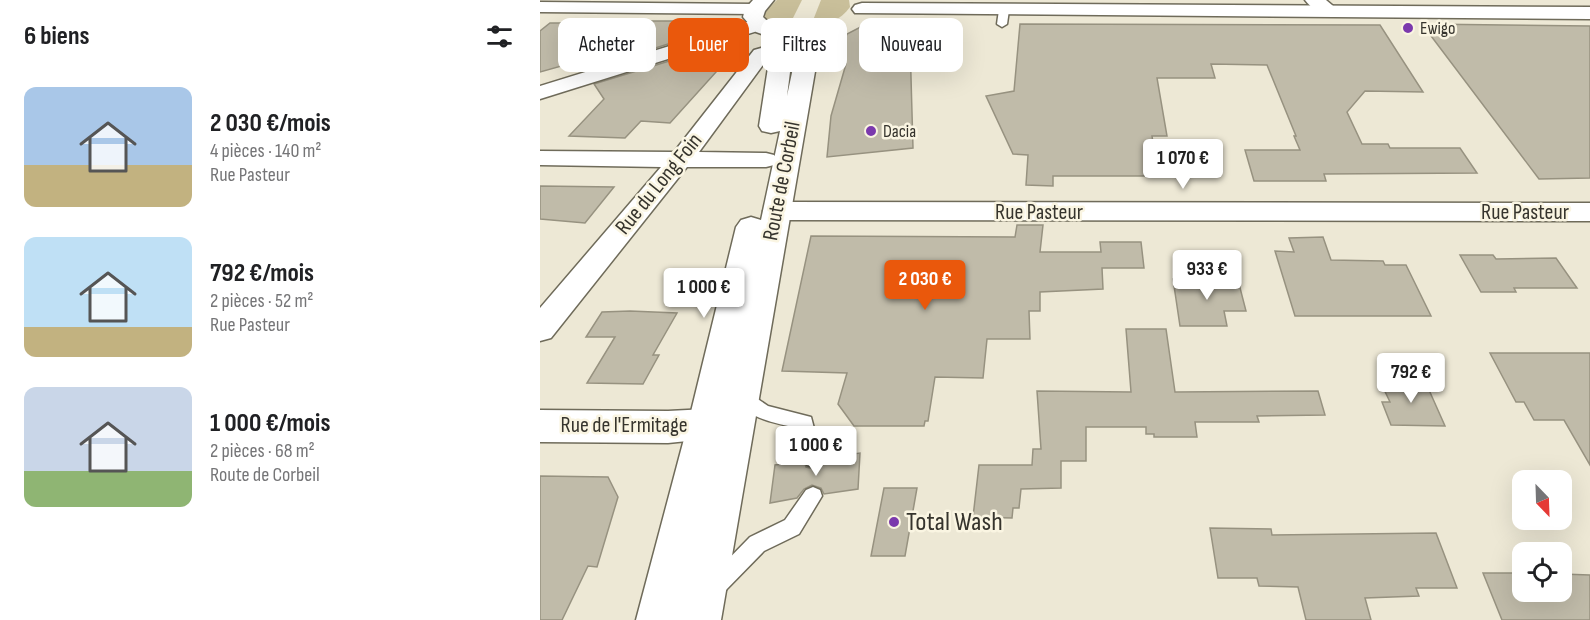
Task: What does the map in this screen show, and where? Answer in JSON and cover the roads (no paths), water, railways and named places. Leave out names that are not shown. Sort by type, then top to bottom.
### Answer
[{"type":"main road","points":[[847,17],[1003,17],[1322,6],[1590,13]]},
{"type":"main road","name":"Route de Corbeil","points":[[700,611],[807,54],[847,17]]},
{"type":"main road","name":"Route de Corbeil","points":[[659,620],[707,424],[766,160],[781,72]]},
{"type":"street","points":[[540,6],[758,11]]},
{"type":"street","points":[[540,93],[758,11]]},
{"type":"street","name":"Rue du Long Foin","points":[[540,330],[681,159],[761,55]]},
{"type":"street","points":[[540,158],[766,160]]},
{"type":"street","name":"Rue Pasteur","points":[[776,212],[1590,212]]},
{"type":"street","name":"Rue de l'Ermitage","points":[[540,426],[668,427],[707,424]]},
{"type":"lane","points":[[741,394],[764,413],[806,422],[813,459]]},
{"type":"lane","points":[[700,611],[757,544],[792,527],[813,496]]},
{"type":"place","name":"Ewigo","points":[[1408,28]]},
{"type":"place","name":"Dacia","points":[[871,131]]},
{"type":"place","name":"Total Wash","points":[[894,522]]}]
